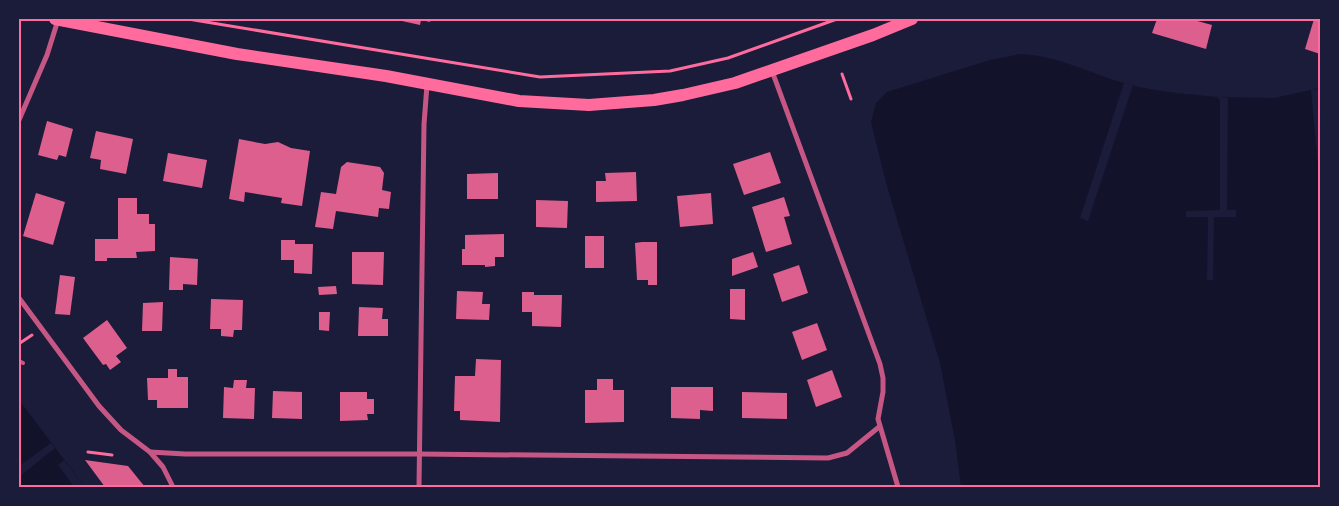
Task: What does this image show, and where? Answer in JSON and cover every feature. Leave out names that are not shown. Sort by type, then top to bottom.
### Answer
[{"type":"main road","points":[[57,19],[237,54],[386,76],[519,101],[589,105],[626,103],[683,95],[735,83],[873,35],[912,19]]},
{"type":"street","points":[[19,120],[46,54],[57,19]]},
{"type":"street","points":[[772,70],[880,364],[883,392],[878,419],[879,427],[898,487]]},
{"type":"street","points":[[419,487],[424,124],[427,84]]},
{"type":"street","points":[[19,298],[110,419],[150,452],[163,467],[173,487]]},
{"type":"street","points":[[150,452],[185,454],[828,458],[848,453],[879,427]]},
{"type":"lane","points":[[19,361],[24,363]]},
{"type":"path","points":[[188,19],[540,77],[670,71],[728,58],[837,19]]},
{"type":"path","points":[[842,74],[851,99]]},
{"type":"path","points":[[20,344],[32,334]]},
{"type":"path","points":[[88,452],[112,455]]},
{"type":"shaded area","points":[[1020,54],[1061,61],[1138,87],[1218,97],[1218,99],[1220,97],[1274,98],[1320,88],[1320,487],[961,487],[955,440],[940,363],[887,186],[871,122],[876,103],[887,92],[990,60]]},
{"type":"shaded area","points":[[19,400],[85,487],[19,487]]},
{"type":"pier","points":[[1124,83],[1133,85],[1088,221],[1080,218]]},
{"type":"pier","points":[[1318,89],[1320,114],[1320,188],[1311,90]]},
{"type":"pier","points":[[1220,97],[1228,98],[1227,210],[1236,210],[1236,217],[1214,217],[1213,280],[1207,280],[1208,217],[1186,217],[1186,211],[1220,210]]},
{"type":"pier","points":[[51,443],[55,448],[19,477],[19,466]]},
{"type":"pier","points":[[64,460],[85,487],[74,487],[58,465]]},
{"type":"building","points":[[393,19],[431,19],[430,22],[421,20],[420,25]]},
{"type":"building","points":[[1157,19],[1190,19],[1212,25],[1206,49],[1152,33]]},
{"type":"building","points":[[1314,19],[1320,19],[1320,54],[1305,49]]},
{"type":"building","points":[[47,121],[73,129],[66,157],[59,155],[57,160],[38,155]]},
{"type":"building","points":[[96,131],[133,139],[126,174],[100,169],[101,160],[90,158]]},
{"type":"building","points":[[239,139],[265,144],[278,142],[291,148],[310,151],[302,206],[281,203],[282,198],[245,192],[244,202],[229,199]]},
{"type":"building","points":[[770,152],[781,183],[744,195],[733,164]]},
{"type":"building","points":[[168,153],[207,160],[202,188],[163,181]]},
{"type":"building","points":[[347,162],[380,167],[384,173],[382,190],[391,192],[389,209],[379,208],[378,217],[336,211],[333,229],[315,227],[321,192],[336,194],[341,167]]},
{"type":"building","points":[[636,172],[637,201],[596,202],[596,181],[606,181],[605,173]]},
{"type":"building","points":[[498,173],[498,199],[467,199],[467,174]]},
{"type":"building","points":[[36,193],[65,202],[53,245],[23,236]]},
{"type":"building","points":[[711,193],[713,224],[680,227],[677,196]]},
{"type":"building","points":[[784,197],[790,216],[784,217],[792,244],[766,252],[752,207]]},
{"type":"building","points":[[118,198],[137,198],[137,214],[149,214],[149,224],[155,224],[155,251],[136,252],[137,258],[107,258],[107,261],[95,261],[95,239],[118,239]]},
{"type":"building","points":[[536,200],[568,201],[567,228],[536,227]]},
{"type":"building","points":[[504,234],[504,257],[495,257],[495,266],[462,265],[462,249],[465,249],[465,235]]},
{"type":"building","points":[[585,236],[604,236],[604,268],[585,268]]},
{"type":"building","points":[[281,240],[295,240],[295,244],[313,244],[312,274],[294,273],[294,260],[281,260]]},
{"type":"building","points":[[657,242],[657,285],[648,285],[648,280],[637,280],[635,243]]},
{"type":"building","points":[[352,252],[384,252],[383,285],[352,284]]},
{"type":"building","points":[[753,252],[758,267],[732,276],[732,259]]},
{"type":"building","points":[[170,257],[198,259],[197,285],[183,284],[183,290],[169,290]]},
{"type":"building","points":[[799,265],[808,293],[782,302],[773,274]]},
{"type":"building","points":[[60,275],[75,277],[70,315],[55,314]]},
{"type":"building","points":[[336,286],[337,294],[319,295],[318,287]]},
{"type":"building","points":[[730,289],[745,289],[745,320],[730,319]]},
{"type":"building","points":[[457,291],[483,292],[482,304],[490,304],[489,320],[456,319]]},
{"type":"building","points":[[522,292],[534,292],[534,295],[562,295],[561,327],[532,326],[532,312],[522,312]]},
{"type":"building","points":[[211,299],[243,300],[242,330],[234,330],[233,337],[221,336],[221,329],[210,329]]},
{"type":"building","points":[[163,302],[162,331],[142,331],[143,303]]},
{"type":"building","points":[[359,307],[383,308],[382,319],[388,319],[388,336],[358,336]]},
{"type":"building","points":[[319,312],[330,312],[329,331],[319,330]]},
{"type":"building","points":[[107,320],[127,348],[116,356],[121,362],[110,370],[106,364],[103,365],[83,338]]},
{"type":"building","points":[[817,323],[827,350],[802,360],[792,332]]},
{"type":"building","points":[[476,359],[501,360],[500,422],[460,420],[460,411],[454,411],[455,376],[475,376]]},
{"type":"building","points":[[168,369],[177,369],[177,377],[188,377],[188,408],[157,408],[157,400],[148,400],[147,378],[168,378]]},
{"type":"building","points":[[832,370],[842,397],[816,407],[807,380]]},
{"type":"building","points":[[597,379],[613,379],[613,390],[624,390],[624,422],[585,423],[585,390],[597,390]]},
{"type":"building","points":[[234,380],[247,380],[246,388],[255,388],[254,419],[223,418],[224,387],[233,388]]},
{"type":"building","points":[[671,387],[713,387],[713,411],[700,410],[700,419],[671,418]]},
{"type":"building","points":[[273,391],[302,392],[302,419],[272,418]]},
{"type":"building","points":[[340,392],[367,392],[367,399],[374,399],[374,414],[367,414],[368,420],[340,421]]},
{"type":"building","points":[[742,392],[787,393],[787,419],[742,418]]},
{"type":"building","points":[[85,460],[128,466],[145,487],[105,487]]}]
